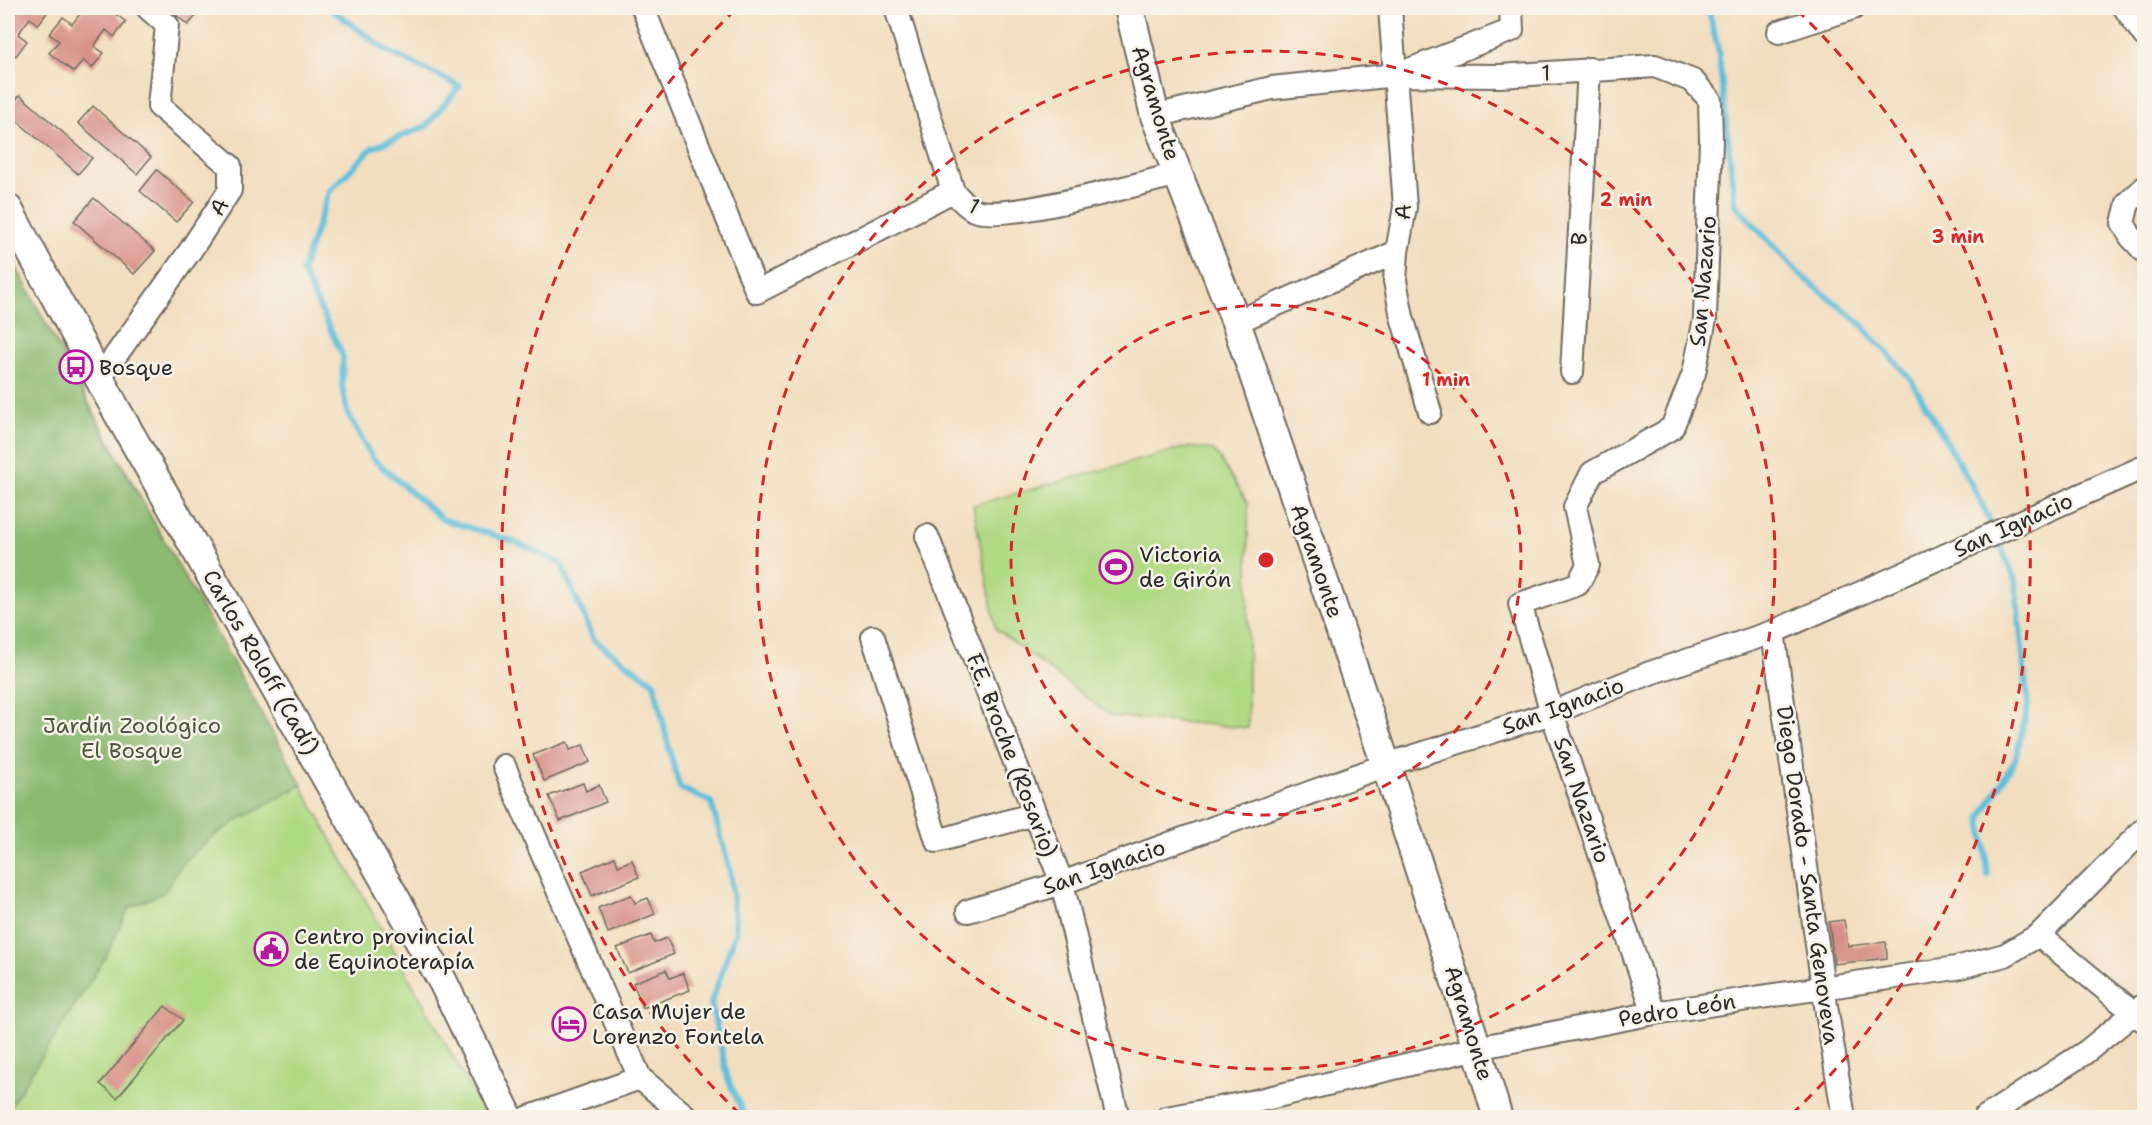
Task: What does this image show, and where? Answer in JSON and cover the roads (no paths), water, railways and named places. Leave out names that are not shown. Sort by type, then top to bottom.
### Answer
[{"type":"street","name":"A","points":[[99,379],[231,190],[230,166],[159,106],[167,25],[148,8]]},
{"type":"street","name":"1","points":[[643,8],[757,291],[953,191],[974,210],[999,214],[1036,208],[1178,174]]},
{"type":"street","points":[[896,8],[953,191]]},
{"type":"street","name":"Agramonte","points":[[1129,8],[1155,116],[1236,322],[1386,765],[1477,1048],[1497,1118]]},
{"type":"street","name":"A","points":[[1390,8],[1405,207],[1397,252],[1395,281],[1402,317],[1430,412]]},
{"type":"street","name":"1","points":[[1396,75],[1512,30],[1510,8]]},
{"type":"street","points":[[1779,32],[1853,8]]},
{"type":"street","points":[[2125,8],[2145,35]]},
{"type":"street","name":"1","points":[[1155,116],[1272,88],[1396,75],[1500,76],[1655,66],[1693,81]]},
{"type":"street","name":"B","points":[[1572,372],[1589,69]]},
{"type":"street","name":"San Nazario","points":[[1654,1013],[1552,712],[1520,604],[1578,584],[1588,565],[1575,507],[1592,473],[1671,428],[1694,373],[1705,318],[1711,140],[1710,100],[1693,81]]},
{"type":"street","points":[[2145,188],[2127,203],[2122,223],[2130,237],[2145,251]]},
{"type":"street","name":"Carlos Roloff (Cadí)","points":[[8,210],[99,379],[443,982],[509,1118]]},
{"type":"street","points":[[1236,322],[1397,252]]},
{"type":"street","name":"San Ignacio","points":[[968,911],[1062,883],[1386,765],[1552,712],[1650,673],[1773,632],[2145,467]]},
{"type":"street","name":"F.E. Broche (Rosario)","points":[[927,536],[1062,883],[1118,1118]]},
{"type":"street","name":"Diego Dorado - Santa Genoveva","points":[[1773,632],[1823,987],[1844,1118]]},
{"type":"street","points":[[873,637],[937,841],[1035,814]]},
{"type":"street","points":[[504,766],[640,1078],[688,1118]]},
{"type":"street","name":"Pedro León","points":[[1167,1118],[1257,1109],[1477,1048],[1654,1013],[1956,968],[2005,955],[2040,935],[2145,830]]},
{"type":"street","points":[[1984,1118],[2086,1052],[2141,1013],[2040,935]]},
{"type":"street","points":[[527,1118],[640,1078]]},
{"type":"waterway","points":[[330,8],[387,51],[460,86],[426,126],[372,148],[329,192],[302,271],[343,356],[342,386],[347,412],[372,458],[442,519],[515,542],[561,563],[594,640],[654,683],[680,788],[711,802],[730,871],[736,932],[711,1003],[728,1079],[745,1118]]},
{"type":"waterway","points":[[1708,8],[1718,49],[1735,204],[1798,273],[1858,321],[1910,378],[1979,498],[1993,528]]},
{"type":"waterway","points":[[1988,875],[1981,817],[2015,760],[2028,705],[2015,580],[1997,538]]},
{"type":"place","name":"Bosque","points":[[76,367]]},
{"type":"place","name":"Victoria de Girón","points":[[1116,567]]},
{"type":"place","name":"Centro provincial de Equinoterapía","points":[[271,949]]},
{"type":"place","name":"Casa Mujer de Lorenzo Fontela","points":[[569,1024]]},
{"type":"park label","name":"Jardín Zoológico El Bosque","points":[[132,738]]}]
